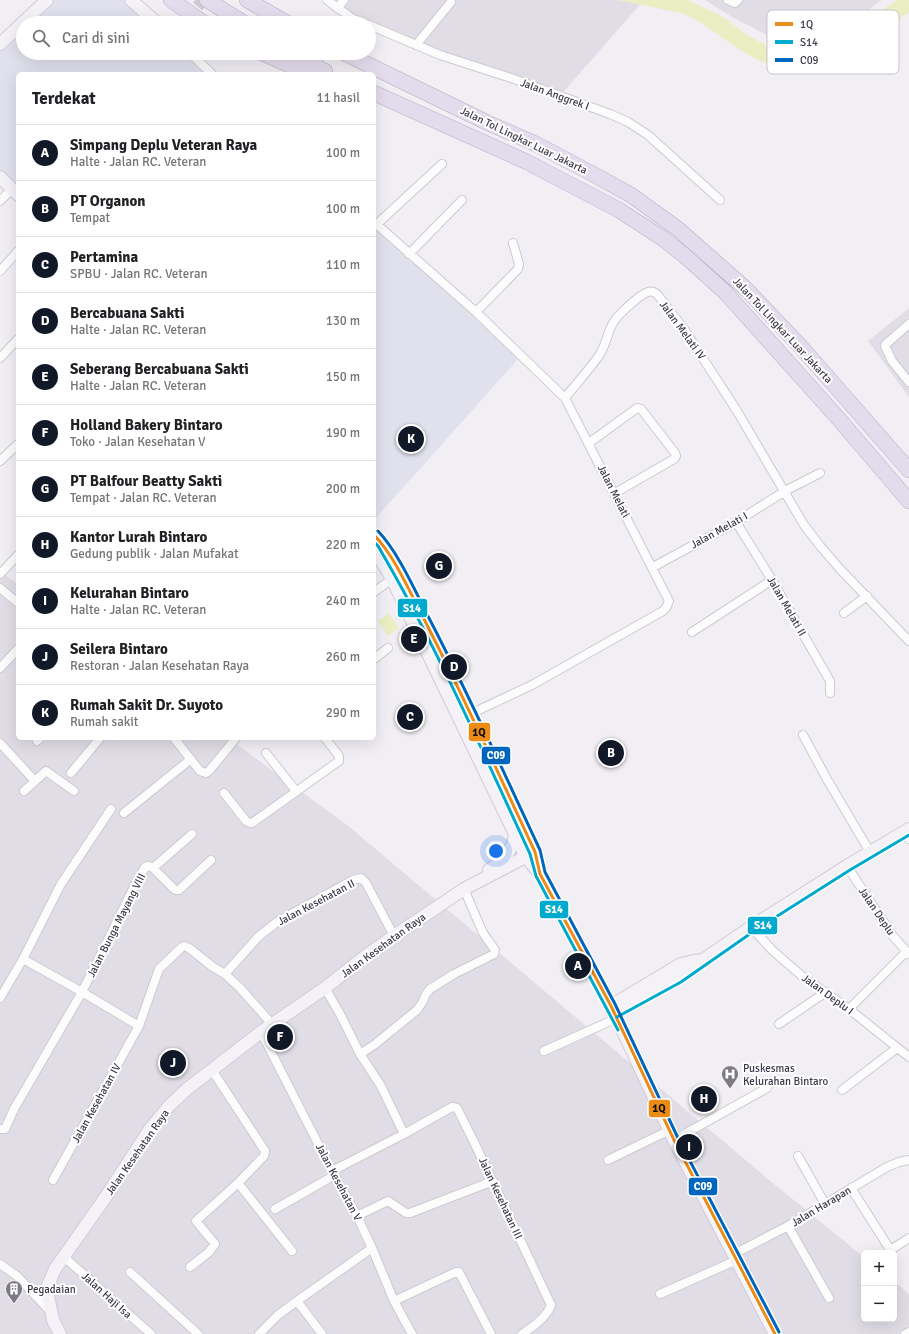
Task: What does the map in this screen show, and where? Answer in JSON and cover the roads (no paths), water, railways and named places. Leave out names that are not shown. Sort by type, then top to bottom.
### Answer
[{"type":"highway","points":[[171,0],[194,16]]},
{"type":"highway","points":[[207,0],[233,16]]},
{"type":"highway","points":[[247,0],[275,16]]},
{"type":"highway","points":[[278,60],[289,65],[323,72]]},
{"type":"highway","points":[[306,60],[326,72]]},
{"type":"highway","name":"Jalan Tol Lingkar Luar Jakarta","points":[[358,60],[488,123],[536,144],[584,169],[631,195],[678,229],[746,289],[811,359],[909,470]]},
{"type":"highway","name":"Jalan Tol Lingkar Luar Jakarta","points":[[376,94],[541,169],[619,210],[662,238],[685,256],[725,292],[837,417],[909,501]]},
{"type":"main road","points":[[30,16],[47,0]]},
{"type":"main road","points":[[131,0],[149,16]]},
{"type":"main road","points":[[0,44],[16,29]]},
{"type":"main road","points":[[0,177],[15,192]]},
{"type":"main road","points":[[376,536],[382,543],[402,577],[452,674],[465,717],[515,834],[530,854]]},
{"type":"main road","points":[[376,554],[392,579],[465,717],[540,874],[614,1012],[672,1135],[776,1334]]},
{"type":"main road","points":[[614,1012],[682,964],[694,960],[703,960],[751,927],[847,866],[870,852],[908,833]]},
{"type":"main road","name":"Jalan Kesehatan Raya","points":[[466,888],[478,877],[500,862],[513,844],[515,834]]},
{"type":"main road","name":"Jalan Kesehatan Raya","points":[[60,1334],[51,1312],[48,1296],[48,1285],[55,1270],[150,1129],[169,1106],[187,1089],[261,1032],[325,988],[394,936],[466,888],[530,854]]},
{"type":"street","points":[[327,0],[349,16]]},
{"type":"street","points":[[337,8],[344,0]]},
{"type":"street","points":[[416,45],[451,2]]},
{"type":"street","name":"Jalan Anggrek I","points":[[376,28],[440,55],[512,78],[628,122],[648,135],[720,200]]},
{"type":"street","points":[[197,60],[210,72]]},
{"type":"street","points":[[376,222],[442,164]]},
{"type":"street","points":[[0,201],[15,192]]},
{"type":"street","points":[[409,254],[462,200]]},
{"type":"street","name":"Jalan Melati","points":[[376,224],[476,312],[565,398],[653,567],[669,601],[663,611],[532,685],[465,717]]},
{"type":"street","points":[[476,312],[518,269],[519,264],[513,243]]},
{"type":"street","points":[[0,271],[16,253]]},
{"type":"street","name":"Jalan Melati IV","points":[[565,398],[602,352],[612,325],[618,317],[639,297],[648,292],[653,292],[657,294],[684,329],[737,411],[785,491]]},
{"type":"street","points":[[909,324],[885,346],[892,361],[909,382]]},
{"type":"street","points":[[1,357],[16,341]]},
{"type":"street","points":[[589,443],[634,409],[641,409],[676,456],[674,460],[615,493]]},
{"type":"street","points":[[0,461],[16,446]]},
{"type":"street","name":"Jalan Melati I","points":[[653,567],[736,522],[785,491],[820,473]]},
{"type":"street","points":[[785,491],[804,525],[821,548],[909,641]]},
{"type":"street","name":"Jalan Melati II","points":[[736,522],[772,580],[830,682],[830,693]]},
{"type":"street","points":[[0,574],[16,557]]},
{"type":"street","points":[[376,591],[392,579]]},
{"type":"street","points":[[692,632],[772,580]]},
{"type":"street","points":[[0,588],[16,601]]},
{"type":"street","points":[[844,613],[867,596]]},
{"type":"street","points":[[376,657],[388,648]]},
{"type":"street","points":[[0,668],[16,650]]},
{"type":"street","points":[[803,735],[870,852]]},
{"type":"street","points":[[71,773],[98,740]]},
{"type":"street","points":[[176,740],[203,773],[208,772],[234,740]]},
{"type":"street","points":[[224,793],[246,821],[251,823],[339,761],[339,756],[326,740]]},
{"type":"street","points":[[0,742],[35,781]]},
{"type":"street","points":[[266,753],[296,791]]},
{"type":"street","points":[[124,813],[191,759]]},
{"type":"street","points":[[24,791],[46,771],[74,791]]},
{"type":"street","points":[[0,998],[23,959],[61,884],[111,809]]},
{"type":"street","points":[[192,834],[153,868],[174,889],[179,890],[211,860]]},
{"type":"street","name":"Jalan Bunga Mayang VIII","points":[[82,992],[145,868],[150,866],[153,868]]},
{"type":"street","name":"Jalan Deplu","points":[[847,866],[892,935],[908,953]]},
{"type":"street","name":"Jalan Kesehatan II","points":[[225,974],[258,937],[277,922],[353,880],[361,878],[366,883],[394,936]]},
{"type":"street","points":[[360,1054],[374,1045],[417,1010],[430,989],[454,974],[494,954],[494,950],[483,933],[466,888]]},
{"type":"street","name":"Jalan Deplu I","points":[[751,927],[773,951],[802,976],[849,1009],[909,1057]]},
{"type":"street","name":"Jalan Kesehatan IV","points":[[53,1180],[138,1026],[159,969],[182,947],[184,946],[188,948],[225,974],[240,988],[272,1024]]},
{"type":"street","points":[[849,1009],[908,953]]},
{"type":"street","points":[[23,959],[138,1026]]},
{"type":"street","points":[[325,988],[360,1054],[381,1086],[404,1134]]},
{"type":"street","points":[[0,1129],[5,1129],[14,1109],[82,992]]},
{"type":"street","points":[[779,1024],[826,992]]},
{"type":"street","points":[[544,1051],[614,1012]]},
{"type":"street","name":"Jalan Kesehatan V","points":[[261,1032],[357,1216],[394,1301],[412,1334]]},
{"type":"street","points":[[842,1090],[897,1048]]},
{"type":"street","points":[[190,1268],[209,1252],[215,1244],[196,1221],[264,1156],[265,1151],[212,1070]]},
{"type":"street","points":[[608,1160],[672,1135],[767,1088]]},
{"type":"street","name":"Jalan Kesehatan III","points":[[275,1209],[334,1173],[452,1107],[455,1107],[493,1181],[551,1305],[545,1315],[522,1334]]},
{"type":"street","points":[[798,1156],[824,1204]]},
{"type":"street","name":"Jalan Harapan","points":[[660,1294],[735,1257],[887,1167],[909,1160]]},
{"type":"street","points":[[357,1216],[388,1201],[406,1213],[410,1212],[493,1181]]},
{"type":"street","points":[[238,1182],[292,1251]]},
{"type":"street","points":[[851,1188],[889,1248],[892,1248],[909,1238]]},
{"type":"street","points":[[788,1226],[829,1298]]},
{"type":"street","points":[[260,1334],[278,1315],[372,1248]]},
{"type":"street","name":"Jalan Haji Isa","points":[[64,1257],[151,1334]]},
{"type":"street","points":[[0,1264],[17,1276],[51,1312]]},
{"type":"street","points":[[130,1272],[198,1334]]},
{"type":"street","points":[[394,1301],[456,1272],[459,1272],[491,1334]]},
{"type":"street","points":[[297,1301],[322,1334]]},
{"type":"street","points":[[905,1334],[909,1332]]},
{"type":"tunnel","points":[[189,16],[203,0]]},
{"type":"place","name":"Rumah Sakit Dr. Suyoto","points":[[411,439]]},
{"type":"place","name":"PT Balfour Beatty Sakti","points":[[439,566]]},
{"type":"place","name":"Seberang Bercabuana Sakti","points":[[414,639]]},
{"type":"place","name":"Bercabuana Sakti","points":[[454,667]]},
{"type":"place","name":"Pertamina","points":[[410,717]]},
{"type":"place","name":"PT Organon","points":[[611,753]]},
{"type":"place","name":"Simpang Deplu Veteran Raya","points":[[578,966]]},
{"type":"place","name":"Holland Bakery Bintaro","points":[[280,1037]]},
{"type":"place","name":"Seilera Bintaro","points":[[173,1063]]},
{"type":"place","name":"Puskesmas Kelurahan Bintaro","points":[[730,1089]]},
{"type":"place","name":"Kantor Lurah Bintaro","points":[[704,1099]]},
{"type":"place","name":"Kelurahan Bintaro","points":[[689,1147]]},
{"type":"place","name":"Pegadaian","points":[[14,1304]]}]
